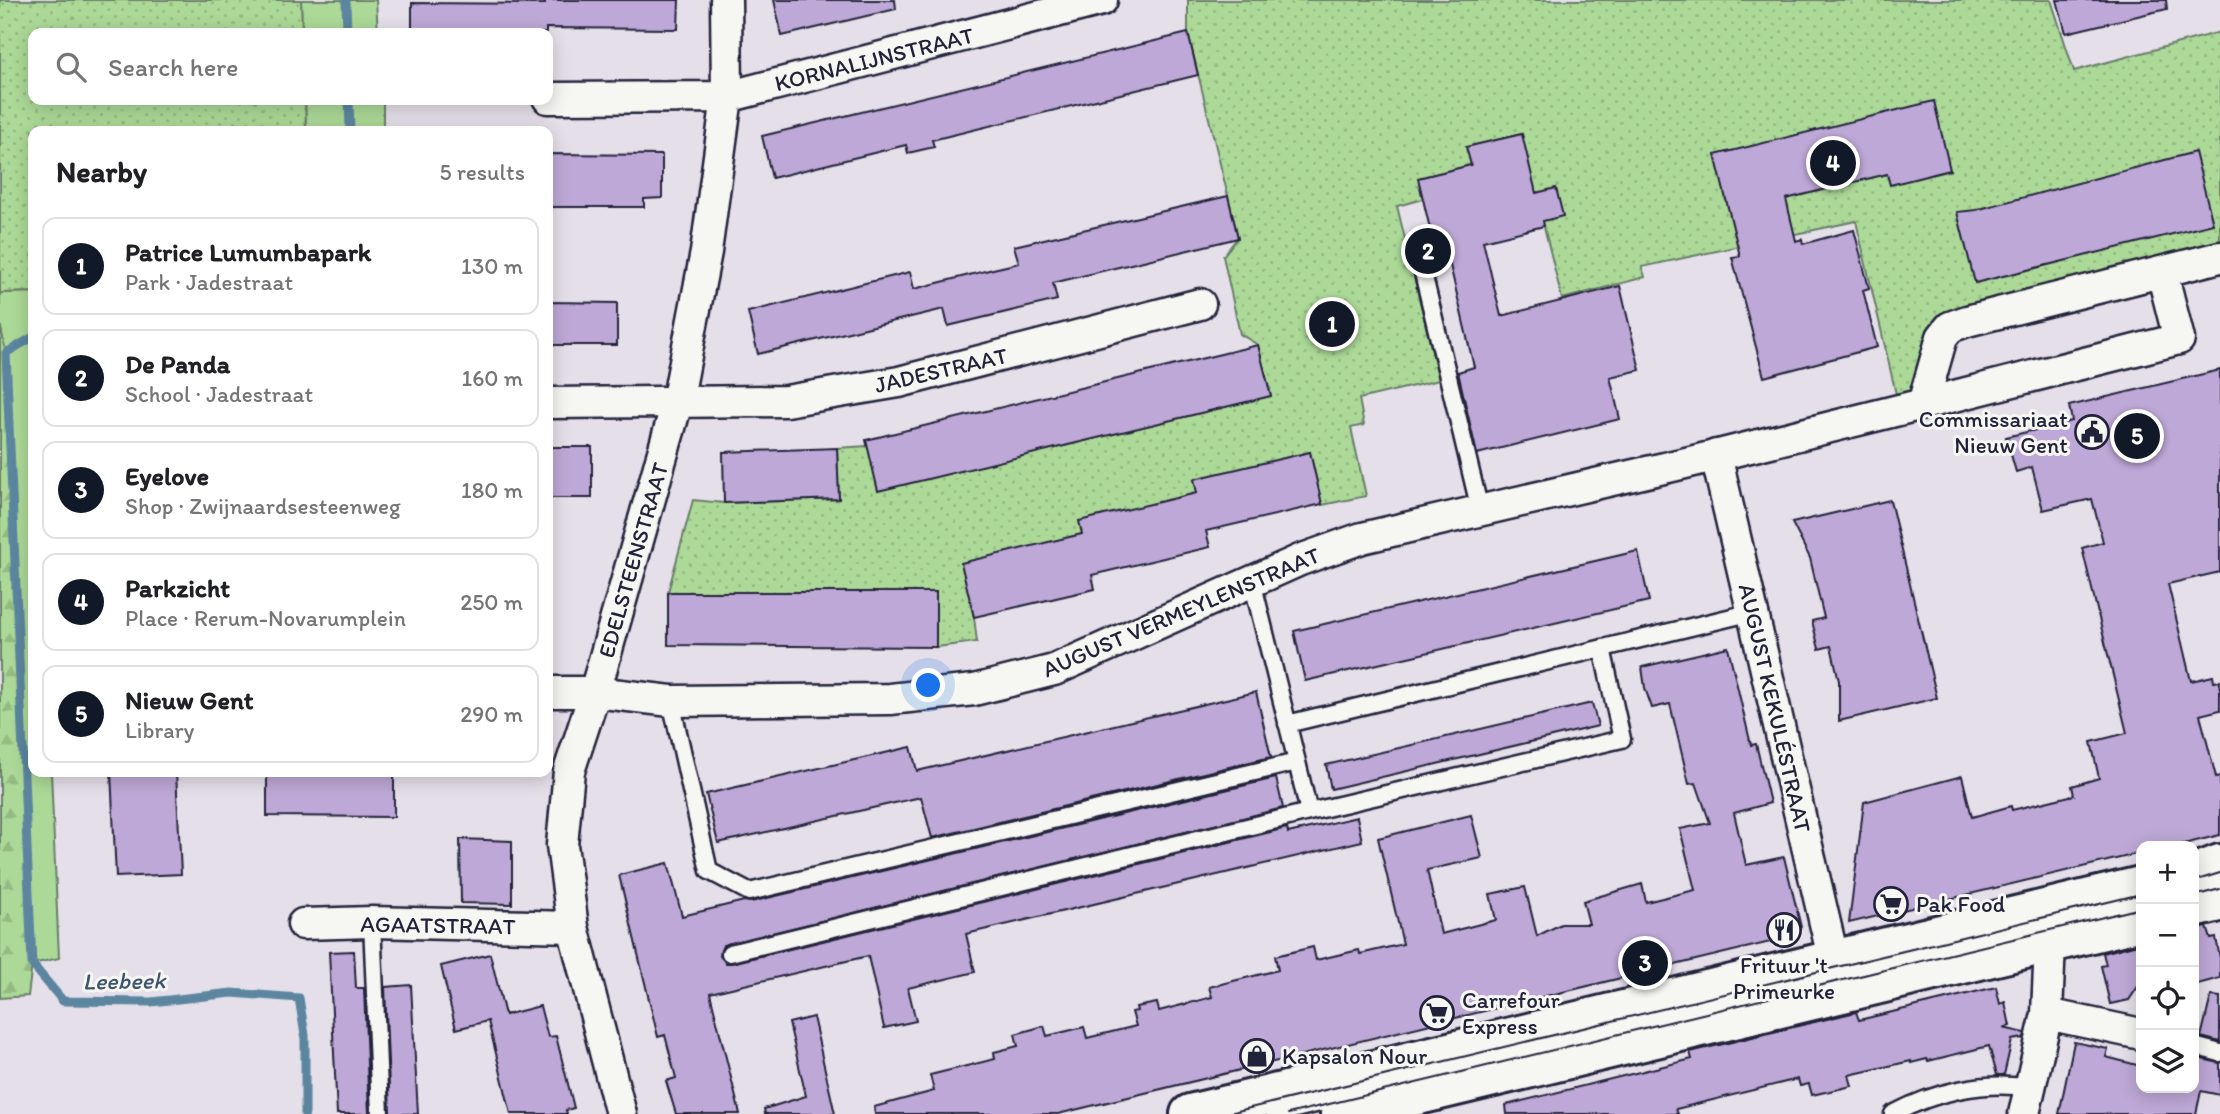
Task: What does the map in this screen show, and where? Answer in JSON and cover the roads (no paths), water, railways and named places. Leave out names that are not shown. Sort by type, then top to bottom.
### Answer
[{"type":"street","name":"EDELSTEENSTRAAT","points":[[621,1114],[573,927],[562,845],[569,771],[596,692],[677,403],[706,252],[727,97],[726,0]]},
{"type":"street","name":"KORNALIJNSTRAAT","points":[[553,98],[727,97],[1102,0]]},
{"type":"street","points":[[1923,404],[1942,337],[1950,327],[2220,257]]},
{"type":"street","name":"AUGUST VERMEYLENSTRAAT","points":[[553,692],[596,692],[671,701],[890,699],[974,690],[1054,670],[1300,560],[1362,538],[1716,455],[2179,339],[2162,272]]},
{"type":"street","name":"JADESTRAAT","points":[[553,403],[786,401],[899,382],[1200,304]]},
{"type":"street","name":"AUGUST KEKULÉSTRAAT","points":[[1716,455],[1838,977]]},
{"type":"street","points":[[2199,872],[2220,864]]},
{"type":"street","points":[[1340,1114],[1838,977],[2136,888]]},
{"type":"street","points":[[2199,907],[2220,902]]},
{"type":"street","name":"AGAATSTRAAT","points":[[303,924],[372,922],[573,927]]},
{"type":"street","points":[[1190,1114],[1838,977],[2050,943],[2136,922]]},
{"type":"street","points":[[2027,1101],[2047,1014],[2050,943]]},
{"type":"street","points":[[2047,1014],[2136,1033]]},
{"type":"lane","points":[[1419,256],[1480,510]]},
{"type":"lane","points":[[1252,581],[1309,812]]},
{"type":"lane","points":[[1287,724],[1753,612]]},
{"type":"lane","points":[[730,953],[1622,739],[1602,648]]},
{"type":"lane","points":[[671,701],[709,871],[748,892],[1297,762]]},
{"type":"lane","points":[[2199,882],[2220,876]]},
{"type":"lane","points":[[2199,891],[2220,886]]},
{"type":"lane","points":[[1238,1114],[2136,898]]},
{"type":"lane","points":[[1275,1114],[2136,906]]},
{"type":"lane","points":[[372,922],[380,1114]]},
{"type":"lane","points":[[2199,1047],[2220,1053]]},
{"type":"lane","points":[[1893,1114],[1913,1103],[1941,1094],[2009,1084],[2027,1101]]},
{"type":"waterway","name":"Leebeek","points":[[346,0],[347,28]]},
{"type":"waterway","name":"Leebeek","points":[[349,105],[350,126]]},
{"type":"waterway","name":"Leebeek","points":[[28,340],[6,353],[32,964],[63,1001],[151,1002],[232,993],[299,998],[305,1035],[305,1114]]},
{"type":"tram line","points":[[2199,879],[2220,873]]},
{"type":"tram line","points":[[2199,895],[2220,889]]},
{"type":"tram line","points":[[1225,1114],[2136,895]]},
{"type":"tram line","points":[[1288,1114],[2136,909]]},
{"type":"place","name":"Parkzicht","points":[[1833,163]]},
{"type":"place","name":"De Panda","points":[[1428,251]]},
{"type":"place","name":"Patrice Lumumbapark","points":[[1332,324]]},
{"type":"place","name":"Commissariaat Nieuw Gent","points":[[2092,432]]},
{"type":"place","name":"Nieuw Gent","points":[[2137,436]]},
{"type":"place","name":"Pak Food","points":[[1891,904]]},
{"type":"place","name":"Frituur 't Primeurke","points":[[1784,930]]},
{"type":"place","name":"Eyelove","points":[[1645,963]]},
{"type":"place","name":"Carrefour Express","points":[[1437,1013]]},
{"type":"place","name":"Kapsalon Nour","points":[[1257,1056]]}]
